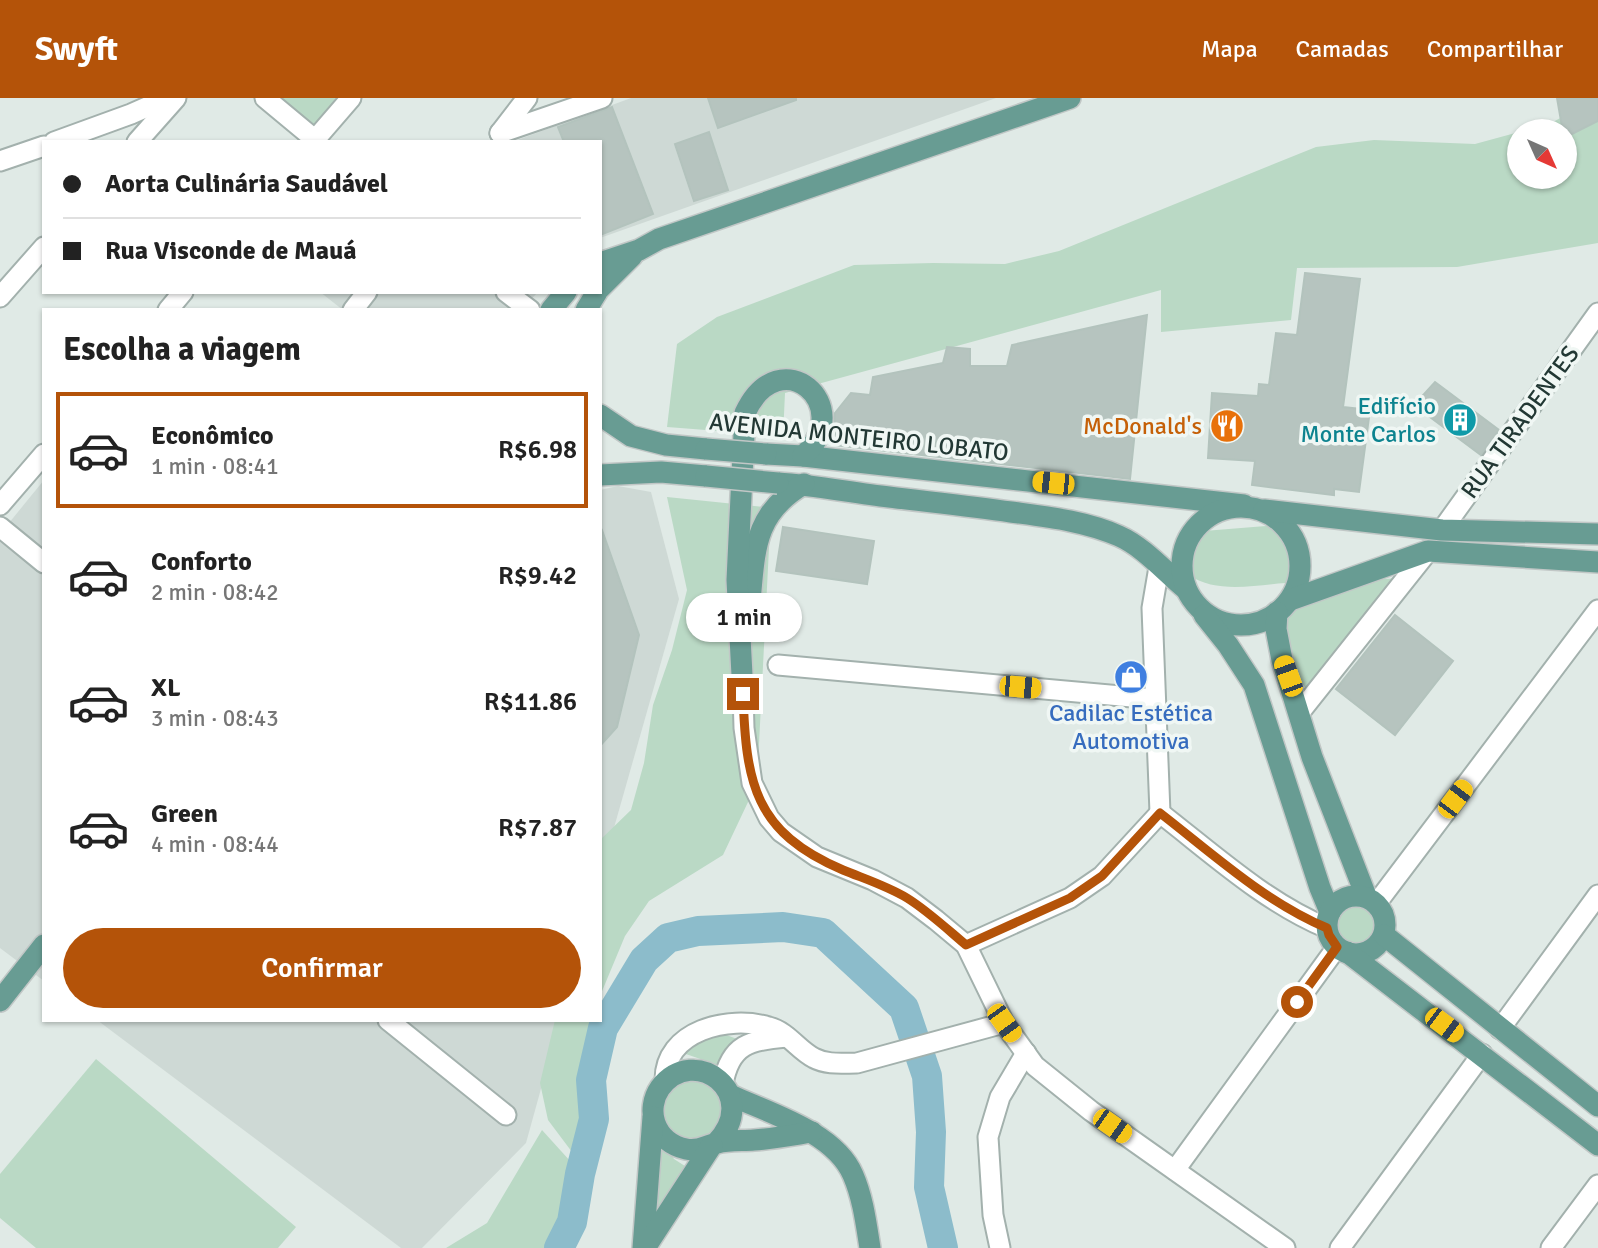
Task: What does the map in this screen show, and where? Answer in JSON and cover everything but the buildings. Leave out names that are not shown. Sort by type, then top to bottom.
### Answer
[{"type":"main road","points":[[602,262],[684,230],[1069,98]]},
{"type":"main road","points":[[602,287],[639,250]]},
{"type":"main road","points":[[553,308],[564,294]]},
{"type":"main road","points":[[743,694],[737,580],[745,413],[751,400],[763,386],[776,380],[789,379],[800,383],[813,393],[822,407],[819,435],[814,446],[803,456]]},
{"type":"main road","name":"AVENIDA MONTEIRO LOBATO","points":[[602,416],[631,436],[666,445],[803,456],[1442,530],[1598,534]]},
{"type":"main road","points":[[602,475],[661,472],[804,484],[1083,523],[1121,537],[1142,550],[1159,568],[1191,597],[1218,621],[1244,625],[1270,618],[1283,606],[1297,586],[1300,554],[1286,526],[1273,515],[1251,508],[1230,507],[1203,519],[1190,534],[1183,551],[1181,571],[1191,597],[1228,645],[1254,685],[1335,935],[1598,1145]]},
{"type":"main road","points":[[743,694],[752,580],[760,534],[765,519],[778,502],[804,484]]},
{"type":"main road","points":[[1283,606],[1428,551],[1598,562]]},
{"type":"main road","points":[[1283,606],[1276,629],[1282,660],[1312,757],[1371,900],[1385,917],[1384,935],[1379,943],[1365,953],[1335,935]]},
{"type":"main road","points":[[1335,935],[1341,900],[1357,895],[1371,900]]},
{"type":"main road","points":[[1384,935],[1598,1106]]},
{"type":"main road","points":[[0,1001],[42,948]]},
{"type":"main road","points":[[644,1248],[653,1104],[657,1091],[666,1081],[689,1070],[702,1071],[713,1076],[726,1089],[812,1132],[837,1152],[852,1172],[862,1200],[870,1248]]},
{"type":"main road","points":[[644,1248],[714,1144],[726,1133],[733,1108],[726,1089]]},
{"type":"main road","points":[[653,1117],[666,1140],[691,1150],[704,1149],[714,1144],[812,1132]]},
{"type":"street","points":[[58,140],[128,106],[167,98]]},
{"type":"street","points":[[139,140],[176,98]]},
{"type":"street","points":[[265,98],[314,140]]},
{"type":"street","points":[[316,140],[351,98]]},
{"type":"street","points":[[496,137],[527,98]]},
{"type":"street","points":[[496,137],[602,98]]},
{"type":"street","points":[[0,161],[42,147]]},
{"type":"street","points":[[0,298],[42,249]]},
{"type":"street","points":[[170,308],[181,294]]},
{"type":"street","points":[[355,308],[365,294]]},
{"type":"street","points":[[509,294],[527,308]]},
{"type":"street","name":"RUA TIRADENTES","points":[[1442,530],[1598,313]]},
{"type":"street","points":[[0,505],[42,456]]},
{"type":"street","points":[[0,527],[42,561]]},
{"type":"street","points":[[1300,712],[1428,551]]},
{"type":"street","points":[[966,945],[1070,898],[1102,876],[1160,813],[1152,608],[1159,568]]},
{"type":"street","points":[[1371,900],[1598,610]]},
{"type":"street","points":[[778,665],[1154,699]]},
{"type":"street","points":[[743,694],[744,728],[752,783],[769,818],[782,832],[817,857],[873,880],[907,898],[966,945],[1004,1023],[1035,1066],[1091,1111],[1285,1248]]},
{"type":"street","points":[[1160,813],[1269,896],[1335,935],[1175,1170]]},
{"type":"street","points":[[1500,1029],[1598,895]]},
{"type":"street","points":[[390,1022],[506,1115]]},
{"type":"street","points":[[666,1081],[665,1069],[670,1056],[682,1041],[717,1025],[752,1023],[772,1028],[789,1037],[814,1058],[834,1064],[857,1063],[1004,1023]]},
{"type":"street","points":[[726,1089],[729,1060],[743,1045],[764,1039],[789,1037]]},
{"type":"street","points":[[1000,1248],[993,1215],[988,1137],[1000,1097],[1026,1053]]},
{"type":"street","points":[[1340,1248],[1482,1054]]},
{"type":"street","points":[[1551,1248],[1598,1185]]},
{"type":"shaded area","points":[[631,98],[996,98],[602,237],[602,140],[517,140]]},
{"type":"shaded area","points":[[323,294],[536,294],[523,308],[340,308]]},
{"type":"shaded area","points":[[42,482],[42,980],[0,948],[0,534]]},
{"type":"shaded area","points":[[618,486],[651,492],[679,599],[602,870],[602,490]]},
{"type":"shaded area","points":[[100,1022],[559,1022],[526,1143],[422,1248],[401,1248]]},
{"type":"green space","points":[[282,98],[340,98],[314,130]]},
{"type":"green space","points":[[1598,98],[1598,243],[1457,267],[1297,268],[1291,320],[1161,332],[1161,290],[785,393],[783,436],[667,427],[677,344],[717,317],[854,265],[1005,264],[1059,251],[1316,147],[1374,140],[1475,144],[1507,135],[1507,189],[1577,189],[1577,119],[1559,119]]},
{"type":"green space","points":[[667,497],[774,508],[771,509],[757,783],[723,855],[649,901],[625,936],[602,991],[602,838],[631,810],[644,763],[653,705],[672,650],[687,590]]},
{"type":"green space","points":[[1277,525],[1290,548],[1293,574],[1286,583],[1223,586],[1211,585],[1189,575],[1190,551],[1204,531]]},
{"type":"green space","points":[[1399,578],[1307,690],[1293,671],[1283,630],[1290,608],[1371,580]]},
{"type":"green space","points":[[1356,901],[1372,908],[1379,924],[1372,940],[1356,947],[1340,940],[1333,924],[1340,908]]},
{"type":"green space","points":[[555,1022],[592,1022],[583,1059],[584,1136],[572,1152],[548,1120],[540,1083]]},
{"type":"green space","points":[[724,1034],[737,1039],[721,1061],[718,1072],[709,1062],[683,1053],[705,1039]]},
{"type":"green space","points":[[96,1059],[296,1227],[278,1248],[36,1248],[0,1218],[0,1174]]},
{"type":"green space","points":[[682,1079],[705,1080],[721,1094],[722,1127],[695,1145],[666,1133],[659,1102]]},
{"type":"green space","points":[[542,1130],[571,1162],[556,1229],[544,1248],[446,1248],[487,1223]]},
{"type":"green space","points":[[664,1144],[674,1159],[688,1168],[652,1222],[655,1171]]},
{"type":"waterway","points":[[559,1248],[572,1222],[580,1174],[594,1119],[591,1080],[603,1028],[644,960],[668,938],[698,931],[783,927],[823,933],[904,1008],[927,1076],[931,1132],[929,1187],[943,1248]]},
{"type":"place","name":"Edifício Monte Carlos","points":[[1460,420]]},
{"type":"place","name":"McDonald's","points":[[1227,426]]},
{"type":"place","name":"Cadilac Estética Automotiva","points":[[1131,677]]},
{"type":"route","points":[[743,694],[744,728],[752,783],[769,818],[795,844],[843,870],[873,880],[907,898],[966,945],[1070,898],[1102,876],[1160,813],[1269,896],[1301,917],[1327,928],[1337,947],[1297,1002]]}]
